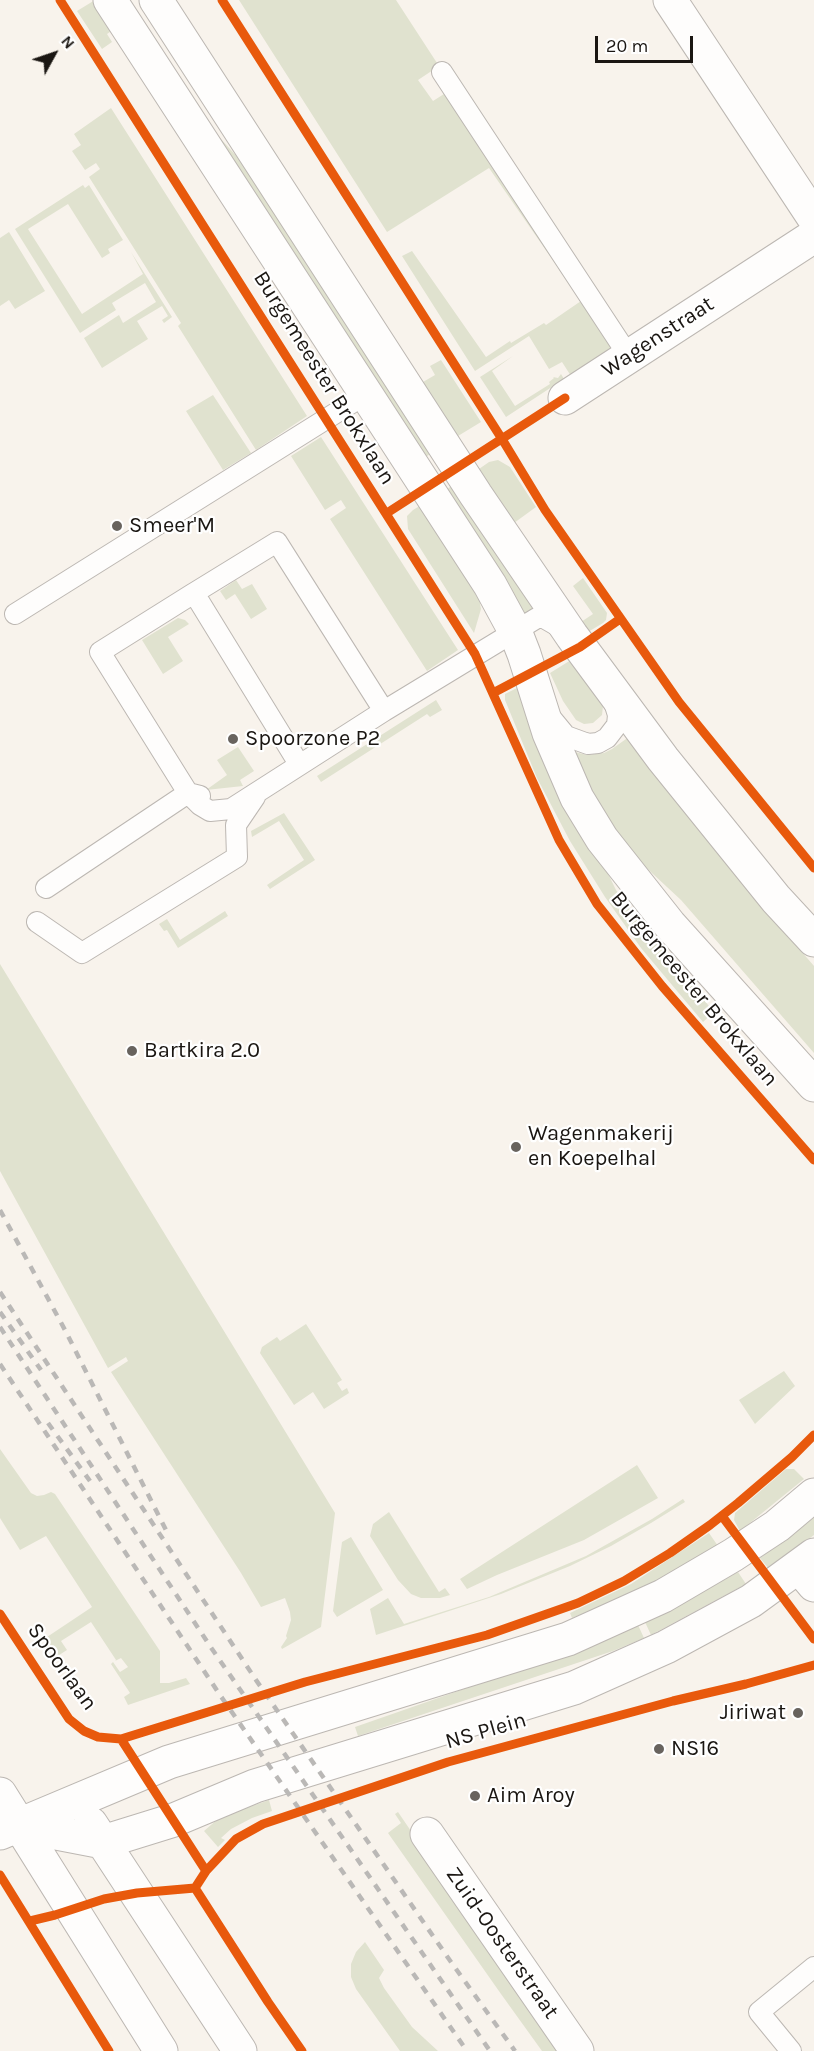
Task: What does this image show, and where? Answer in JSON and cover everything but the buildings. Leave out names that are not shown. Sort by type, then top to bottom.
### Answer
[{"type":"street","name":"Burgemeester Brokxlaan","points":[[110,0],[490,585],[515,631],[549,733],[577,798],[602,839],[670,926],[814,1085]]},
{"type":"street","points":[[156,0],[476,495],[572,636],[663,759],[776,899],[814,940]]},
{"type":"street","points":[[670,0],[814,218]]},
{"type":"street","name":"Wagenstraat","points":[[565,398],[814,236]]},
{"type":"street","points":[[10,1829],[169,1762],[568,1639],[663,1596],[746,1548],[814,1495]]},
{"type":"street","name":"NS Plein","points":[[10,1829],[103,1842],[174,1820],[255,1786],[574,1688],[666,1647],[809,1569]]},
{"type":"street","points":[[0,1794],[10,1829],[161,2051]]},
{"type":"street","points":[[76,1800],[240,2051]]},
{"type":"street","name":"Zuid-Oosterstraat","points":[[427,1834],[577,2051]]},
{"type":"lane","points":[[442,72],[628,355]]},
{"type":"lane","points":[[15,614],[366,394]]},
{"type":"lane","points":[[384,711],[276,542],[100,652],[188,793],[210,811],[231,809],[384,711],[537,618],[554,622],[572,636]]},
{"type":"lane","points":[[194,593],[299,765]]},
{"type":"lane","points":[[534,688],[552,719],[566,736],[588,744],[598,743],[607,738],[617,725],[618,715],[608,686]]},
{"type":"lane","points":[[37,922],[82,953],[237,857],[236,825],[262,788]]},
{"type":"lane","points":[[46,888],[188,793]]},
{"type":"lane","points":[[791,2051],[759,2012],[814,1967]]},
{"type":"green space","points":[[95,0],[119,26],[107,34],[112,42],[102,49],[77,11]]},
{"type":"green space","points":[[239,0],[396,0],[437,63],[436,65],[439,66],[418,80],[433,101],[444,94],[613,348],[571,376],[562,362],[549,369],[529,336],[475,371],[402,256],[412,251],[486,357],[510,341],[511,343],[544,323],[546,325],[581,301],[489,168],[387,232]]},
{"type":"green space","points":[[111,108],[307,416],[256,450],[178,326],[181,323],[89,177],[100,169],[96,163],[85,170],[72,151],[81,145],[74,134]]},
{"type":"green space","points":[[220,138],[241,161],[432,453],[417,462],[213,143]]},
{"type":"green space","points":[[83,185],[85,188],[89,185],[123,240],[108,249],[110,253],[102,258],[68,204],[28,229],[82,314],[143,274],[131,252],[172,317],[164,323],[162,320],[168,316],[162,306],[137,321],[148,339],[102,368],[84,338],[119,315],[123,323],[156,302],[145,283],[112,303],[116,310],[80,333],[15,229]]},
{"type":"green space","points":[[9,232],[45,291],[15,309],[9,300],[0,306],[0,238]]},
{"type":"green space","points":[[513,356],[492,371],[515,406],[550,384],[553,377],[558,378],[561,374],[564,379],[506,417],[480,377]]},
{"type":"green space","points":[[441,360],[481,422],[458,436],[423,382],[435,375],[430,366]]},
{"type":"green space","points":[[213,395],[251,453],[223,470],[186,411]]},
{"type":"green space","points":[[321,437],[458,650],[427,671],[330,519],[346,508],[341,500],[325,510],[291,456]]},
{"type":"green space","points":[[498,460],[510,467],[536,507],[514,523],[479,469],[489,462]]},
{"type":"green space","points":[[453,485],[535,610],[523,615],[495,562],[438,495]]},
{"type":"green space","points":[[423,504],[478,592],[481,609],[474,633],[408,529],[407,516]]},
{"type":"green space","points":[[583,578],[607,613],[603,623],[588,632],[581,622],[593,614],[573,586]]},
{"type":"green space","points":[[236,580],[242,589],[252,584],[267,609],[251,619],[235,594],[226,600],[220,591]]},
{"type":"green space","points":[[178,618],[189,624],[168,637],[183,661],[163,674],[142,640]]},
{"type":"green space","points":[[571,660],[603,706],[602,715],[593,723],[584,724],[576,720],[563,701],[550,673]]},
{"type":"green space","points":[[517,688],[616,890],[641,925],[714,1012],[703,1022],[641,948],[570,841],[537,778],[505,700],[505,694]]},
{"type":"green space","points":[[436,700],[442,710],[430,717],[427,714],[321,782],[317,776]]},
{"type":"green space","points":[[629,739],[757,900],[814,966],[814,1053],[681,900],[625,848],[567,752],[587,755],[604,753]]},
{"type":"green space","points":[[238,747],[254,771],[240,780],[243,786],[206,790],[227,775],[217,760]]},
{"type":"green space","points":[[284,813],[315,860],[270,889],[267,885],[304,860],[279,821],[252,837],[251,831]]},
{"type":"green space","points":[[225,911],[228,916],[178,948],[167,930],[164,931],[159,924],[167,919],[180,940]]},
{"type":"green space","points":[[0,964],[335,1513],[321,1627],[282,1649],[291,1620],[285,1598],[261,1607],[111,1372],[128,1361],[126,1357],[108,1368],[0,1171]]},
{"type":"green space","points":[[306,1324],[342,1380],[337,1383],[342,1391],[347,1388],[349,1393],[324,1409],[313,1392],[294,1405],[260,1353],[262,1347],[277,1337],[280,1341]]},
{"type":"green space","points":[[784,1371],[795,1386],[755,1424],[739,1400]]},
{"type":"green space","points":[[0,1449],[31,1493],[37,1496],[51,1492],[55,1494],[160,1651],[160,1683],[186,1678],[190,1684],[128,1705],[124,1697],[130,1693],[111,1664],[113,1662],[120,1672],[128,1667],[121,1658],[115,1661],[91,1622],[61,1641],[67,1650],[56,1657],[44,1639],[92,1607],[46,1536],[20,1550],[0,1518]]},
{"type":"green space","points":[[637,1465],[658,1498],[584,1540],[467,1589],[460,1579]]},
{"type":"green space","points":[[786,1469],[794,1469],[804,1479],[740,1531],[734,1520],[735,1513]]},
{"type":"green space","points":[[683,1499],[685,1502],[651,1523],[570,1566],[501,1594],[376,1635],[370,1609],[388,1598],[404,1624],[489,1597],[586,1556]]},
{"type":"green space","points":[[389,1512],[439,1592],[445,1588],[450,1595],[440,1598],[421,1598],[411,1594],[398,1580],[370,1536],[373,1524]]},
{"type":"green space","points":[[814,1517],[814,1535],[769,1569],[760,1558]]},
{"type":"green space","points":[[709,1533],[718,1546],[647,1588],[572,1618],[570,1613],[631,1584]]},
{"type":"green space","points":[[351,1537],[383,1590],[337,1617],[333,1611],[342,1542]]},
{"type":"green space","points":[[738,1572],[746,1584],[651,1635],[645,1622]]},
{"type":"green space","points":[[638,1625],[644,1638],[613,1651],[358,1736],[355,1727],[550,1659]]},
{"type":"green space","points":[[269,1800],[272,1811],[231,1829],[221,1838],[225,1840],[218,1847],[204,1831],[219,1818]]},
{"type":"green space","points":[[398,1812],[566,2051],[542,2051],[501,1994],[388,1833],[401,1823],[395,1814]]},
{"type":"green space","points":[[365,1942],[384,1970],[379,1978],[384,1988],[412,2027],[438,2051],[400,2051],[356,1989],[351,1977],[351,1964],[356,1952]]},
{"type":"railway","points":[[0,1210],[65,1330],[169,1536]]},
{"type":"railway","points":[[0,1292],[256,1680],[515,2051]]},
{"type":"railway","points":[[0,1312],[41,1370]]},
{"type":"railway","points":[[0,1327],[212,1649],[490,2051]]},
{"type":"railway","points":[[0,1364],[220,1695],[467,2051]]},
{"type":"railway","points":[[48,1423],[90,1481]]},
{"type":"cycle path","points":[[60,0],[475,654],[559,840],[597,904],[662,986],[814,1160]]},
{"type":"cycle path","points":[[222,0],[545,510],[679,702],[814,868]]},
{"type":"cycle path","points":[[387,513],[565,398]]},
{"type":"cycle path","points":[[493,693],[580,647],[620,619]]},
{"type":"cycle path","name":"Spoorlaan","points":[[0,1614],[69,1719],[84,1731],[98,1737],[121,1739],[305,1682],[487,1635],[578,1603],[624,1581],[710,1525],[792,1457],[814,1435]]},
{"type":"cycle path","points":[[722,1516],[814,1639]]},
{"type":"cycle path","points":[[195,1888],[206,1871],[236,1839],[263,1824],[448,1762],[814,1665]]},
{"type":"cycle path","points":[[121,1739],[206,1871]]},
{"type":"cycle path","points":[[0,1875],[109,2051]]},
{"type":"cycle path","points":[[195,1888],[302,2051]]},
{"type":"cycle path","points":[[30,1921],[104,1899],[137,1893],[195,1888]]},
{"type":"place","name":"Smeer'M","points":[[117,526]]},
{"type":"place","name":"Spoorzone P2","points":[[233,739]]},
{"type":"place","name":"Bartkira 2.0","points":[[132,1051]]},
{"type":"place","name":"Wagenmakerij en Koepelhal","points":[[516,1147]]},
{"type":"place","name":"Jiriwat","points":[[798,1713]]},
{"type":"place","name":"NS16","points":[[659,1749]]},
{"type":"place","name":"Aim Aroy","points":[[475,1796]]}]
